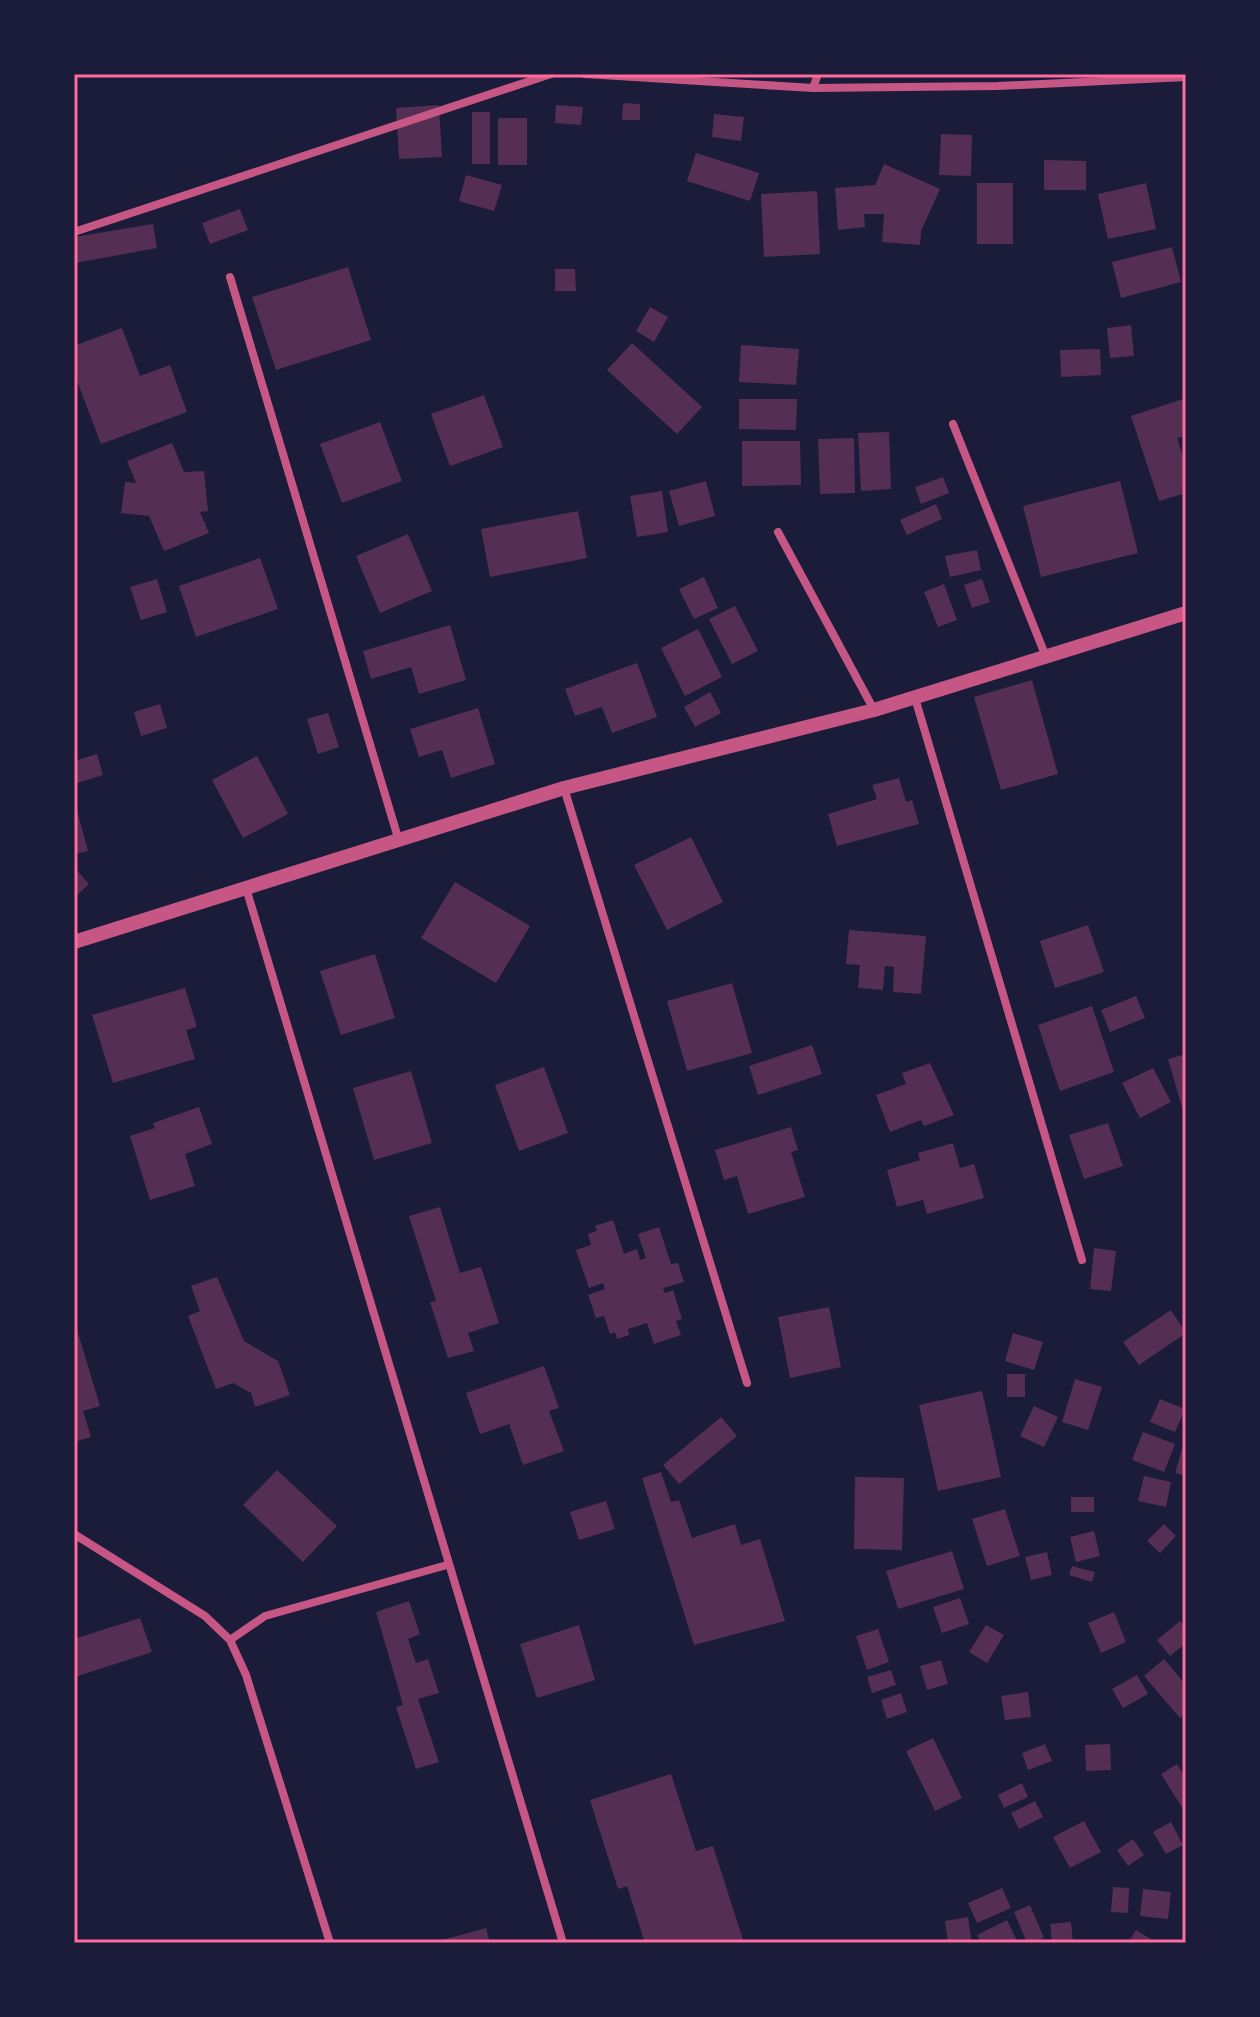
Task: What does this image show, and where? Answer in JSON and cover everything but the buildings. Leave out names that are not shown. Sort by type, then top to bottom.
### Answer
[{"type":"street","points":[[74,232],[551,74]]},
{"type":"street","points":[[585,74],[813,88],[998,86],[1186,77]]},
{"type":"street","points":[[813,88],[818,74]]},
{"type":"street","points":[[230,277],[399,842]]},
{"type":"street","points":[[953,424],[1046,657]]},
{"type":"street","points":[[778,532],[874,710]]},
{"type":"street","points":[[74,942],[564,788],[874,710],[1186,613]]},
{"type":"street","points":[[915,698],[1082,1260]]},
{"type":"street","points":[[564,788],[747,1383]]},
{"type":"street","points":[[246,888],[563,1943]]},
{"type":"street","points":[[74,1534],[205,1616],[230,1640],[246,1675],[330,1943]]},
{"type":"street","points":[[230,1640],[265,1616],[447,1565]]}]
